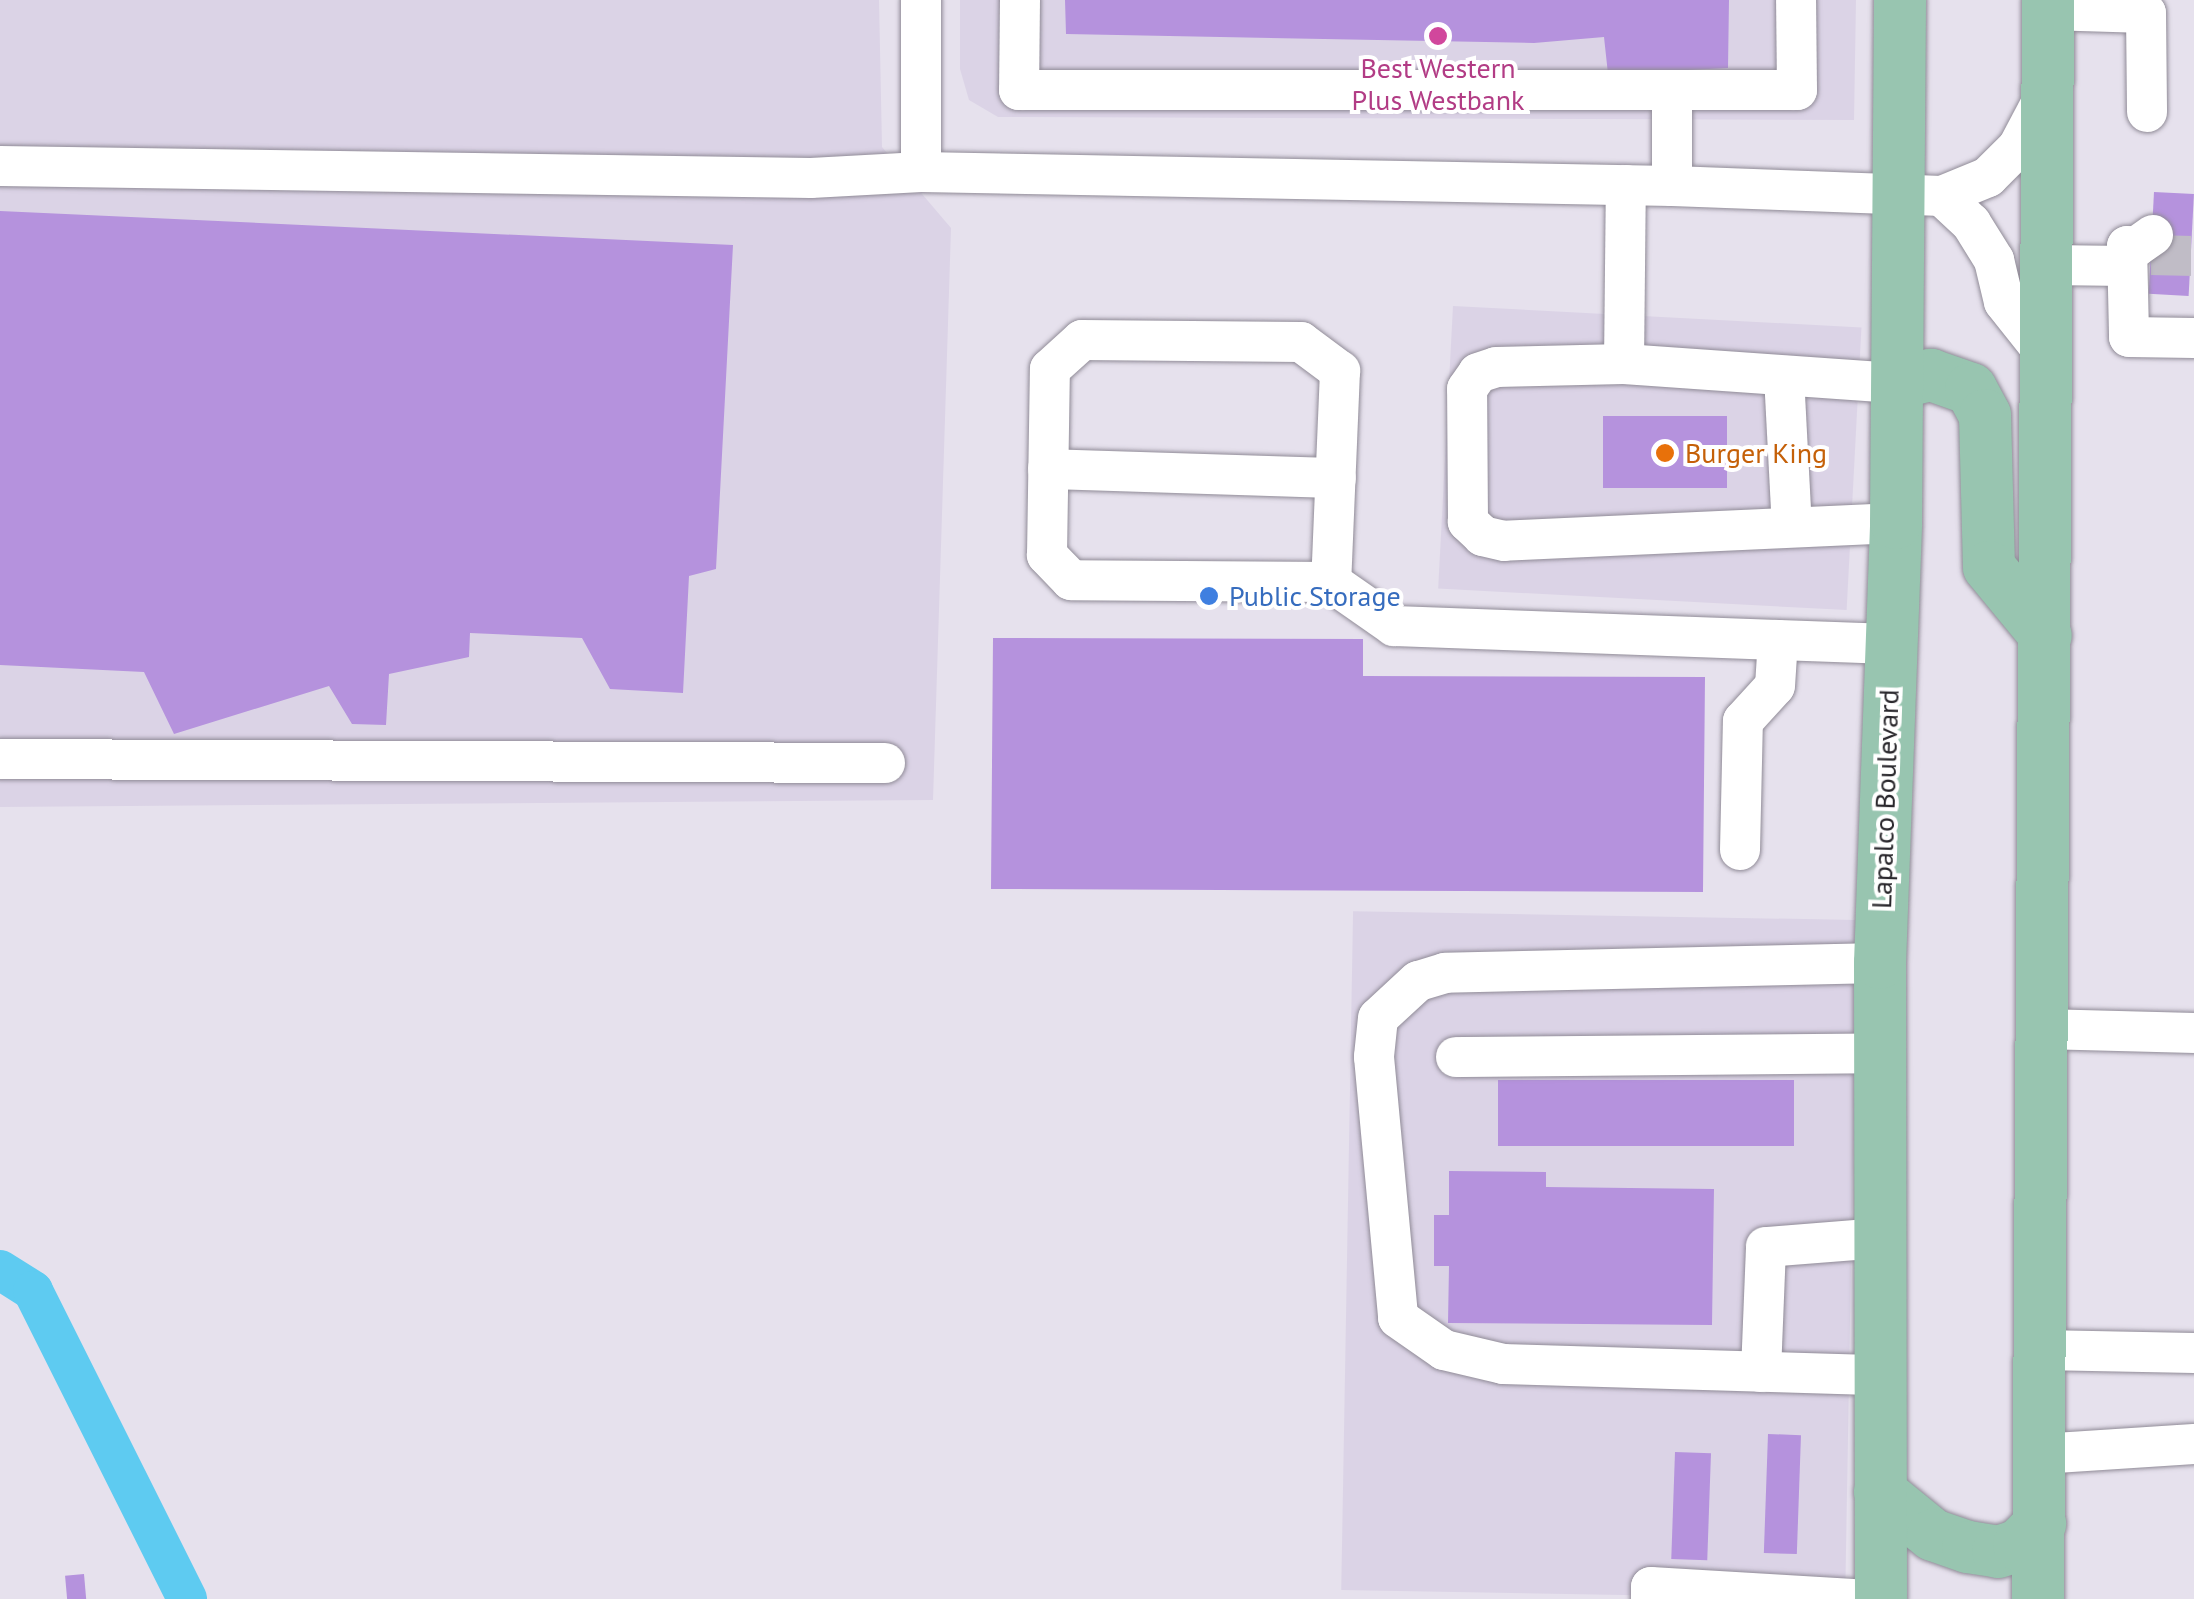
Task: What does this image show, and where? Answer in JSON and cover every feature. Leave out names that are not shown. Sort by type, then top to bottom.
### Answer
[{"type":"main road","name":"Lapalco Boulevard","points":[[1881,1599],[1880,963],[1898,382],[1921,196],[1900,0]]},
{"type":"main road","points":[[2038,1599],[2048,5]]},
{"type":"main road","points":[[1898,382],[1932,374],[1970,389],[1985,416],[1989,566],[2046,636]]},
{"type":"main road","points":[[1880,1492],[1933,1535],[1968,1547],[1998,1552],[2018,1545],[2040,1524]]},
{"type":"street","points":[[921,172],[922,0]]},
{"type":"street","points":[[1020,0],[1019,90],[1797,90],[1796,0]]},
{"type":"street","points":[[2048,5],[2146,14],[2146,112]]},
{"type":"street","points":[[1672,90],[1672,186]]},
{"type":"street","points":[[0,166],[811,178],[921,172],[1672,186],[1921,196],[1988,177],[2018,147],[2048,90]]},
{"type":"street","points":[[1624,364],[1626,185]]},
{"type":"street","points":[[1921,196],[1971,223],[1994,260],[2004,302],[2047,356]]},
{"type":"street","points":[[2047,265],[2142,251],[2128,337],[2194,338]]},
{"type":"street","points":[[1332,582],[1340,371],[1301,342],[1082,340],[1050,369],[1047,555],[1071,580],[1332,582],[1394,626],[1891,644]]},
{"type":"street","points":[[1896,523],[1504,541],[1483,536],[1468,522],[1466,388],[1478,372],[1496,368],[1624,364],[1898,382]]},
{"type":"street","points":[[1784,376],[1792,527]]},
{"type":"street","points":[[1048,469],[1336,478]]},
{"type":"street","points":[[1740,850],[1743,720],[1775,686],[1778,640]]},
{"type":"street","points":[[0,759],[885,762]]},
{"type":"street","points":[[1880,963],[1444,973],[1418,981],[1378,1018],[1374,1056],[1398,1318],[1444,1350],[1503,1364],[1880,1375]]},
{"type":"street","points":[[2043,1030],[2194,1033]]},
{"type":"street","points":[[1456,1057],[1880,1053]]},
{"type":"street","points":[[1761,1372],[1766,1247],[1880,1238]]},
{"type":"street","points":[[2041,1350],[2194,1353]]},
{"type":"street","points":[[2040,1454],[2194,1444]]},
{"type":"street","points":[[1652,1599],[1651,1587],[1854,1599]]},
{"type":"shaded area","points":[[0,0],[879,0],[882,147],[951,228],[933,800],[0,807]]},
{"type":"shaded area","points":[[960,0],[1856,0],[1854,120],[998,117],[969,100],[960,69]]},
{"type":"shaded area","points":[[1453,306],[1861,327],[1847,610],[1438,589]]},
{"type":"shaded area","points":[[1353,911],[1857,920],[1845,1599],[1341,1590]]},
{"type":"building","name":"Best Western Plus Westbank","points":[[1065,0],[1729,0],[1728,68],[1608,74],[1604,37],[1534,43],[1066,34]]},
{"type":"building","points":[[2154,192],[2194,194],[2189,296],[2149,294]]},
{"type":"building","points":[[0,211],[733,245],[716,569],[689,576],[683,693],[610,689],[582,638],[470,633],[469,657],[389,674],[386,725],[352,724],[329,686],[174,734],[144,672],[0,665]]},
{"type":"building","name":"Burger King","points":[[1603,416],[1727,416],[1727,488],[1603,488]]},
{"type":"building","points":[[993,638],[1363,639],[1363,676],[1705,677],[1703,892],[991,889]]},
{"type":"building","points":[[1498,1080],[1794,1080],[1794,1146],[1498,1146]]},
{"type":"building","points":[[1449,1171],[1546,1172],[1546,1187],[1714,1189],[1712,1325],[1448,1323],[1449,1266],[1434,1266],[1434,1215],[1449,1215]]},
{"type":"building","points":[[1768,1434],[1801,1435],[1797,1554],[1764,1553]]},
{"type":"building","points":[[1675,1452],[1711,1453],[1707,1560],[1671,1559]]},
{"type":"building","points":[[84,1574],[86,1599],[67,1599],[65,1576]]},
{"type":"waterway","points":[[0,1270],[33,1291],[187,1599]]},
{"type":"tunnel","points":[[2151,255],[2194,256]]},
{"type":"place","name":"Best Western Plus Westbank","points":[[1438,36]]},
{"type":"place","name":"Burger King","points":[[1665,453]]},
{"type":"place","name":"Public Storage","points":[[1209,596]]}]
